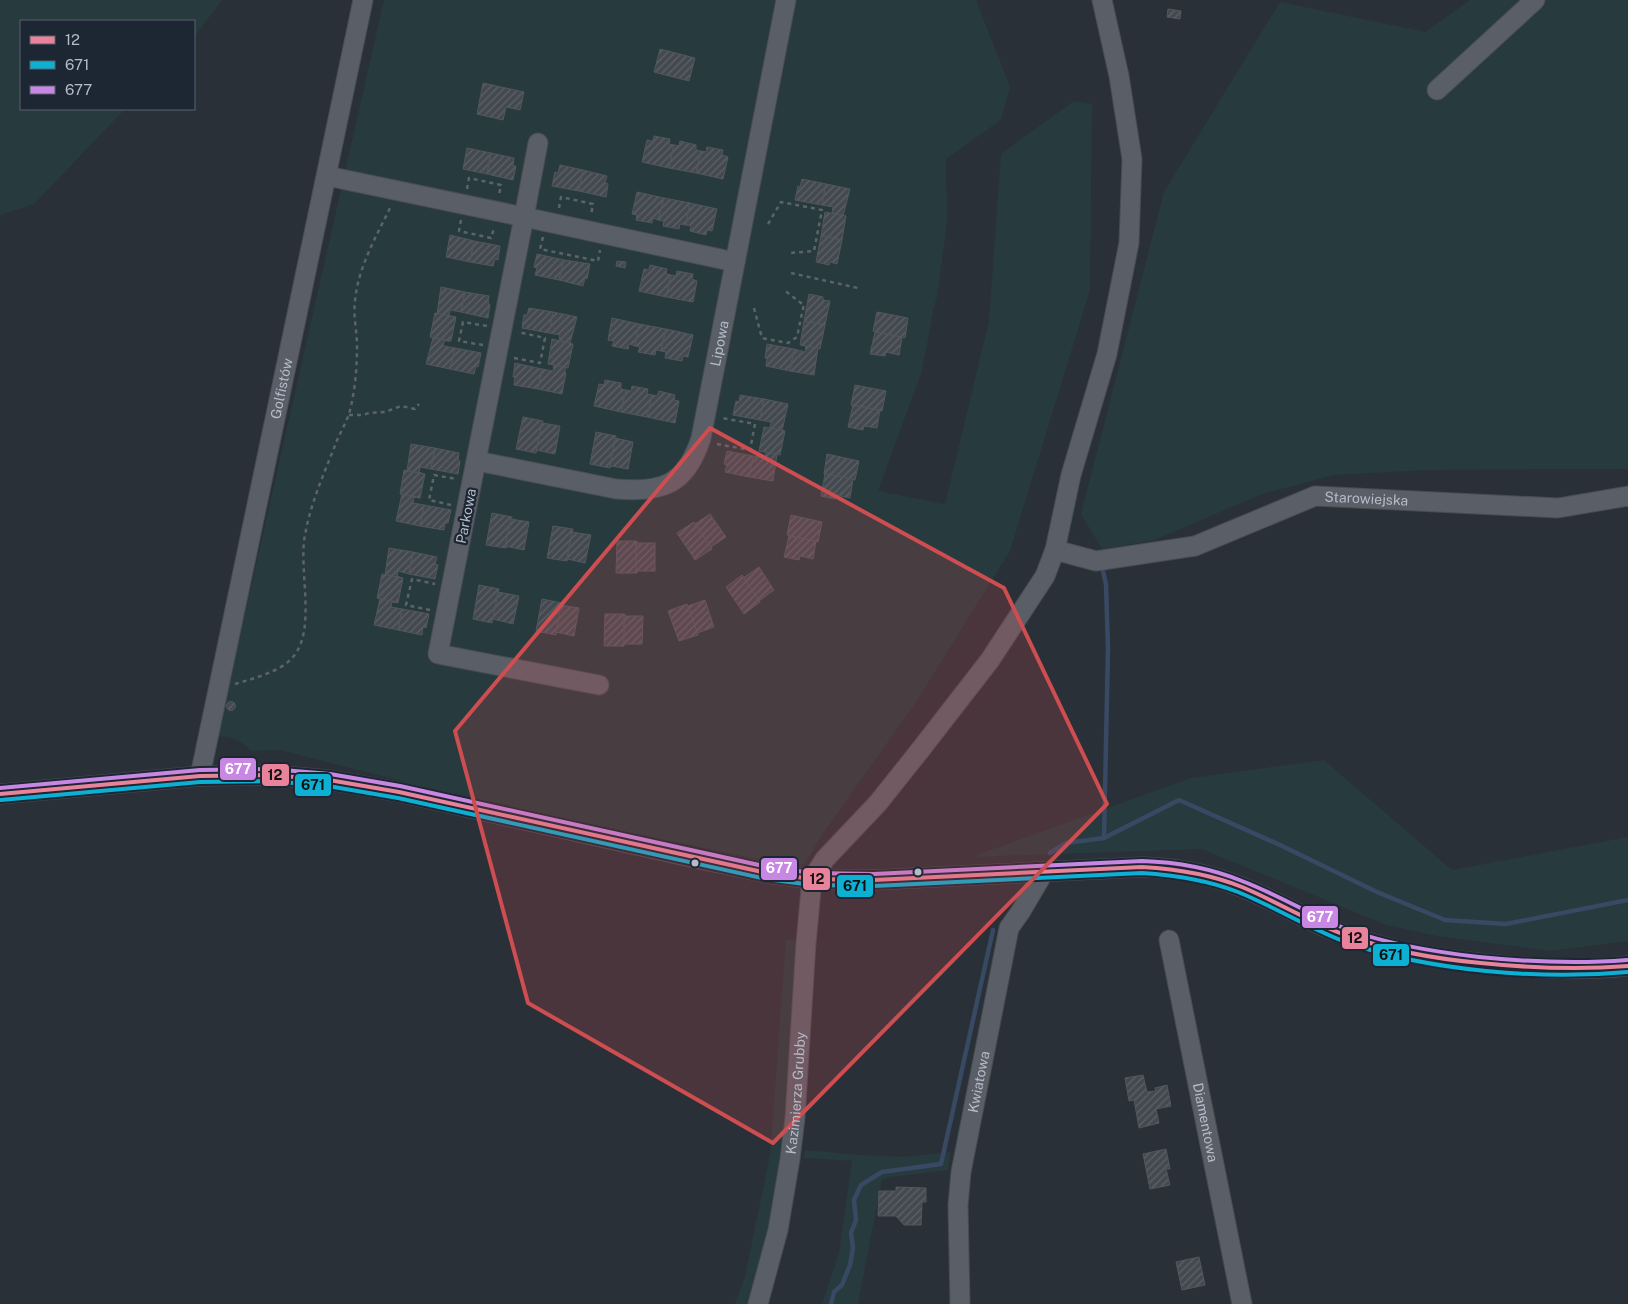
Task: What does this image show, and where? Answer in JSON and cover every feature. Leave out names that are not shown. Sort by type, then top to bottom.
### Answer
[{"type":"street","name":"Golfistów","points":[[200,776],[363,0]]},
{"type":"street","name":"Lipowa","points":[[477,461],[616,489],[639,491],[660,488],[676,480],[688,467],[696,454],[706,414],[786,0]]},
{"type":"street","points":[[812,879],[825,859],[878,803],[990,660],[1045,576],[1055,550],[1071,475],[1107,354],[1129,243],[1132,159],[1119,76],[1102,0]]},
{"type":"street","points":[[1438,90],[1535,0]]},
{"type":"street","name":"Parkowa","points":[[538,143],[438,654],[600,685]]},
{"type":"street","points":[[327,176],[735,262]]},
{"type":"street","name":"Starowiejska","points":[[1055,550],[1096,561],[1195,546],[1315,496],[1558,508],[1628,496]]},
{"type":"street","points":[[0,794],[200,776],[271,775],[329,780],[400,792],[767,873],[812,879],[874,880],[1142,867],[1180,870],[1238,885],[1330,929],[1410,953],[1463,962],[1536,969],[1577,970],[1628,966]]},
{"type":"street","name":"Kwiatowa","points":[[960,1304],[958,1205],[964,1153],[1009,928],[1044,872]]},
{"type":"street","name":"Kazimierza Grubby","points":[[758,1304],[778,1230],[790,1159],[795,1118],[812,879]]},
{"type":"street","name":"Diamentowa","points":[[1169,940],[1242,1304]]},
{"type":"path","points":[[219,687],[245,681],[282,666],[293,658],[300,645],[305,618],[303,552],[305,534],[324,475],[349,415],[355,388],[357,367],[355,300],[361,272],[398,192]]},
{"type":"path","points":[[768,224],[781,202],[822,210],[814,251],[790,253]]},
{"type":"path","points":[[464,205],[459,231],[492,238],[497,212]]},
{"type":"path","points":[[546,222],[540,249],[598,261],[604,234]]},
{"type":"path","points":[[791,274],[858,288]]},
{"type":"path","points":[[754,308],[762,338],[788,343],[797,337],[804,304],[784,290]]},
{"type":"path","points":[[463,322],[545,338],[540,363],[498,352],[459,341],[463,322]]},
{"type":"path","points":[[349,415],[386,412],[401,406],[415,408],[419,404]]},
{"type":"path","points":[[700,440],[750,450],[754,433],[755,424],[706,414]]},
{"type":"path","points":[[468,508],[429,500],[434,475],[473,482]]},
{"type":"path","points":[[447,613],[406,605],[412,579],[452,587]]},
{"type":"highlighted area","points":[[710,428],[1004,588],[1107,804],[773,1143],[528,1003],[455,731]]},
{"type":"green space","points":[[0,0],[222,0],[195,36],[195,20],[20,20],[20,110],[124,110],[34,204],[0,215]]},
{"type":"green space","points":[[384,0],[976,0],[1010,87],[1001,120],[946,159],[947,223],[937,297],[922,371],[878,491],[945,504],[989,321],[1001,154],[1074,101],[1092,104],[1090,290],[1010,551],[918,699],[822,835],[804,865],[752,858],[626,832],[409,783],[280,750],[251,751],[244,744],[236,740],[227,737],[217,737]]},
{"type":"green space","points":[[1470,0],[1628,0],[1628,469],[1429,470],[1334,475],[1262,494],[1155,540],[1102,549],[1081,514],[1164,192],[1280,2],[1425,32]]},
{"type":"green space","points":[[1324,760],[1452,870],[1628,837],[1628,941],[1551,951],[1437,936],[1386,925],[1202,849],[971,857],[1191,778]]},
{"type":"green space","points":[[786,939],[799,942],[793,1056],[779,1191],[752,1304],[735,1304],[745,1277],[770,1155]]},
{"type":"green space","points":[[805,1150],[903,1157],[951,1152],[948,1170],[882,1179],[858,1304],[822,1304],[839,1253],[852,1161],[804,1158]]},
{"type":"building","points":[[1168,9],[1181,11],[1180,19],[1167,17]]},
{"type":"building","points":[[660,49],[695,58],[689,81],[654,72]]},
{"type":"building","points":[[483,83],[524,92],[520,110],[506,107],[503,120],[477,114]]},
{"type":"building","points":[[654,136],[670,139],[669,144],[674,145],[669,168],[642,162],[647,140],[653,141]]},
{"type":"building","points":[[680,141],[696,145],[696,150],[701,151],[696,173],[669,168],[674,145],[679,146]]},
{"type":"building","points":[[707,147],[723,150],[722,155],[728,157],[723,179],[696,173],[701,151],[706,152]]},
{"type":"building","points":[[467,148],[491,153],[487,174],[463,169]]},
{"type":"building","points":[[491,153],[514,158],[513,166],[516,166],[513,180],[487,174]]},
{"type":"building","points":[[560,165],[583,170],[579,191],[552,186],[555,172],[558,173]]},
{"type":"building","points":[[583,170],[607,176],[605,183],[608,184],[606,197],[579,191]]},
{"type":"building","points":[[802,179],[826,184],[822,205],[795,200],[798,186],[800,187]]},
{"type":"building","points":[[826,184],[850,189],[843,216],[832,213],[833,207],[822,205]]},
{"type":"building","points":[[637,192],[664,198],[658,220],[653,218],[652,223],[636,220],[637,215],[632,214]]},
{"type":"building","points":[[664,198],[690,203],[686,225],[680,224],[679,229],[663,226],[664,221],[658,220]]},
{"type":"building","points":[[690,203],[717,209],[712,231],[707,230],[706,235],[690,231],[691,226],[686,225]]},
{"type":"building","points":[[825,212],[846,216],[842,240],[821,236]]},
{"type":"building","points":[[450,235],[474,241],[470,262],[446,257]]},
{"type":"building","points":[[821,236],[842,240],[837,264],[830,262],[829,265],[816,262]]},
{"type":"building","points":[[474,241],[500,246],[498,260],[495,259],[493,266],[470,262]]},
{"type":"building","points":[[537,254],[564,260],[559,280],[535,275],[537,268],[534,267]]},
{"type":"building","points":[[564,260],[590,264],[587,279],[585,278],[583,286],[559,280]]},
{"type":"building","points":[[617,261],[626,262],[625,268],[616,266]]},
{"type":"building","points":[[650,265],[667,269],[666,274],[671,275],[666,297],[639,291],[644,269],[649,270]]},
{"type":"building","points":[[677,271],[693,274],[692,279],[697,281],[693,302],[666,297],[671,275],[676,276]]},
{"type":"building","points":[[441,287],[465,292],[461,312],[450,310],[449,316],[454,317],[437,314]]},
{"type":"building","points":[[465,292],[489,296],[488,318],[461,312]]},
{"type":"building","points":[[809,294],[823,297],[823,300],[830,301],[825,325],[804,321]]},
{"type":"building","points":[[529,308],[553,312],[549,333],[522,328],[524,315],[527,315]]},
{"type":"building","points":[[553,312],[577,317],[570,343],[559,341],[560,335],[549,333]]},
{"type":"building","points":[[877,312],[908,318],[905,338],[873,331]]},
{"type":"building","points":[[435,313],[456,317],[451,341],[430,337]]},
{"type":"building","points":[[612,318],[639,324],[635,346],[629,344],[628,349],[612,346],[614,341],[608,340]]},
{"type":"building","points":[[804,321],[825,325],[820,349],[800,345]]},
{"type":"building","points":[[639,324],[666,329],[661,351],[656,350],[655,355],[638,352],[640,347],[635,346]]},
{"type":"building","points":[[666,329],[693,335],[688,357],[683,356],[682,361],[665,358],[666,352],[661,351]]},
{"type":"building","points":[[875,332],[902,337],[899,355],[886,352],[885,356],[870,354]]},
{"type":"building","points":[[433,338],[450,341],[444,341],[443,346],[455,348],[450,369],[426,364]]},
{"type":"building","points":[[552,339],[573,344],[568,368],[548,364]]},
{"type":"building","points":[[767,344],[794,349],[790,371],[766,366]]},
{"type":"building","points":[[806,346],[818,348],[814,375],[790,371],[794,349],[805,352]]},
{"type":"building","points":[[455,348],[481,353],[478,367],[476,366],[474,374],[450,369]]},
{"type":"building","points":[[515,363],[542,369],[538,389],[514,385]]},
{"type":"building","points":[[554,365],[565,367],[566,373],[562,394],[538,389],[542,369],[553,371]]},
{"type":"building","points":[[605,380],[621,383],[621,389],[626,390],[621,412],[594,406],[599,384],[604,385]]},
{"type":"building","points":[[855,385],[886,391],[882,411],[851,405]]},
{"type":"building","points":[[632,386],[648,389],[647,394],[652,395],[647,417],[621,412],[626,390],[631,391]]},
{"type":"building","points":[[659,391],[675,395],[674,400],[679,401],[675,423],[647,417],[652,395],[657,396]]},
{"type":"building","points":[[740,395],[764,399],[760,420],[733,415],[736,401],[739,402]]},
{"type":"building","points":[[764,399],[788,404],[782,431],[770,428],[771,422],[760,420]]},
{"type":"building","points":[[853,405],[880,410],[877,428],[864,426],[863,430],[848,427]]},
{"type":"building","points":[[523,417],[543,421],[536,453],[516,449]]},
{"type":"building","points":[[542,423],[560,426],[555,454],[536,450]]},
{"type":"building","points":[[764,427],[785,431],[780,455],[759,451]]},
{"type":"building","points":[[596,432],[616,436],[610,468],[590,464]]},
{"type":"building","points":[[615,438],[633,442],[628,469],[610,466]]},
{"type":"building","points":[[411,444],[435,448],[431,469],[420,467],[419,472],[424,474],[407,471]]},
{"type":"building","points":[[435,448],[459,453],[458,474],[431,469]]},
{"type":"building","points":[[727,451],[753,456],[749,477],[725,472],[727,465],[724,464]]},
{"type":"building","points":[[766,452],[777,454],[773,481],[749,477],[753,456],[765,458]]},
{"type":"building","points":[[827,454],[859,461],[855,480],[824,474]]},
{"type":"building","points":[[404,470],[425,474],[420,498],[400,494]]},
{"type":"building","points":[[825,474],[853,479],[850,498],[836,495],[835,499],[821,496]]},
{"type":"building","points":[[402,494],[420,498],[414,497],[413,503],[424,505],[420,526],[396,521]]},
{"type":"building","points":[[424,505],[451,510],[444,530],[420,526]]},
{"type":"building","points":[[492,513],[512,517],[506,548],[486,545]]},
{"type":"building","points":[[710,514],[726,537],[711,547],[695,524]]},
{"type":"building","points":[[791,515],[822,522],[818,542],[787,535]]},
{"type":"building","points":[[511,519],[529,522],[524,550],[505,546]]},
{"type":"building","points":[[694,522],[712,549],[695,560],[677,533]]},
{"type":"building","points":[[553,526],[573,529],[567,561],[547,558]]},
{"type":"building","points":[[572,532],[591,535],[585,563],[567,559]]},
{"type":"building","points":[[789,536],[816,541],[813,559],[800,556],[799,560],[784,557]]},
{"type":"building","points":[[617,541],[637,541],[637,573],[616,573]]},
{"type":"building","points":[[636,543],[655,543],[655,571],[636,571]]},
{"type":"building","points":[[389,548],[413,552],[409,574],[398,571],[397,576],[402,578],[385,575]]},
{"type":"building","points":[[413,552],[437,557],[435,564],[438,565],[435,579],[409,574]]},
{"type":"building","points":[[759,567],[774,590],[759,601],[743,578]]},
{"type":"building","points":[[382,574],[403,578],[398,603],[377,598]]},
{"type":"building","points":[[742,575],[760,602],[744,614],[726,587]]},
{"type":"building","points":[[479,585],[499,589],[492,623],[473,619]]},
{"type":"building","points":[[498,592],[519,596],[513,624],[493,619]]},
{"type":"building","points":[[380,599],[397,602],[392,602],[391,607],[402,609],[398,630],[374,625]]},
{"type":"building","points":[[542,599],[562,603],[556,635],[536,631]]},
{"type":"building","points":[[705,600],[714,627],[697,633],[688,606]]},
{"type":"building","points":[[687,604],[698,635],[679,641],[668,611]]},
{"type":"building","points":[[561,605],[579,608],[574,636],[556,632]]},
{"type":"building","points":[[402,609],[429,614],[426,628],[423,627],[422,635],[398,630]]},
{"type":"building","points":[[605,614],[625,614],[624,646],[604,646]]},
{"type":"building","points":[[624,616],[643,616],[642,644],[624,644]]},
{"type":"building","points":[[231,701],[236,706],[231,711],[226,706]]},
{"type":"building","points":[[1143,1075],[1147,1092],[1156,1091],[1155,1088],[1167,1085],[1171,1106],[1156,1109],[1159,1123],[1139,1128],[1134,1100],[1129,1101],[1125,1078]]},
{"type":"building","points":[[1166,1149],[1170,1169],[1166,1169],[1170,1185],[1150,1189],[1143,1154]]},
{"type":"building","points":[[896,1187],[926,1188],[926,1202],[922,1202],[921,1225],[904,1225],[896,1216],[878,1216],[879,1191],[896,1191]]},
{"type":"building","points":[[1199,1257],[1205,1285],[1182,1290],[1176,1262]]},
{"type":"waterway","points":[[1102,567],[1106,584],[1108,649],[1104,838]]},
{"type":"waterway","points":[[1050,853],[1066,843],[1104,838],[1179,800],[1280,845],[1377,892],[1445,920],[1506,924],[1628,900]]},
{"type":"waterway","points":[[831,1304],[834,1292],[842,1285],[850,1265],[853,1248],[851,1233],[856,1220],[854,1200],[861,1185],[882,1172],[941,1164],[993,930]]},
{"type":"transit line","name":"677","points":[[0,788],[200,770],[271,769],[330,774],[400,786],[768,867],[812,873],[874,874],[1142,861],[1180,864],[1230,876],[1349,930],[1397,944],[1446,953],[1516,960],[1553,962],[1627,960]]},
{"type":"transit line","name":"12","points":[[0,794],[200,776],[271,775],[329,780],[399,792],[767,873],[812,879],[874,880],[1142,867],[1167,869],[1205,875],[1230,882],[1334,931],[1414,954],[1518,966],[1555,968],[1628,966]]},
{"type":"transit line","name":"671","points":[[1,800],[200,782],[271,781],[328,786],[398,798],[766,879],[812,885],[874,886],[1142,873],[1179,877],[1215,884],[1238,892],[1320,931],[1348,943],[1380,953],[1450,967],[1523,974],[1559,975],[1628,972]]}]
